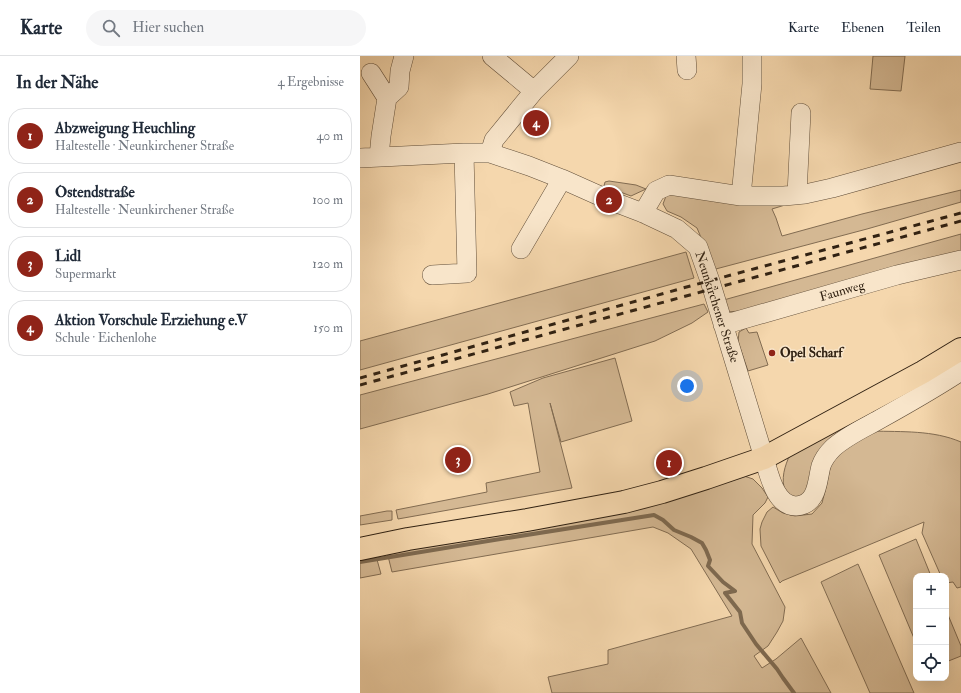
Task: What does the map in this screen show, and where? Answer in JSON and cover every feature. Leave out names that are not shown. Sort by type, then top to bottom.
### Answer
[{"type":"main road","points":[[360,538],[515,512],[575,500],[672,475],[744,450],[762,451],[961,336]]},
{"type":"main road","points":[[360,549],[408,539],[527,520],[624,502],[706,478],[922,372],[961,349]]},
{"type":"street","points":[[379,157],[387,98],[400,87],[400,71],[404,56]]},
{"type":"street","points":[[492,56],[534,91]]},
{"type":"street","points":[[490,153],[494,140],[534,91],[570,56]]},
{"type":"street","points":[[741,196],[752,84],[752,56]]},
{"type":"street","points":[[371,73],[387,98]]},
{"type":"street","points":[[797,194],[801,113]]},
{"type":"street","points":[[643,213],[656,191],[669,185],[741,196],[784,196],[805,194],[832,188],[961,152]]},
{"type":"street","points":[[432,275],[467,273],[464,153]]},
{"type":"street","name":"Neunkirchener Straße","points":[[360,158],[490,153],[562,179],[677,229],[698,247],[710,281],[773,487],[783,501],[789,504],[795,506],[807,503],[812,499],[816,492],[822,465],[832,449],[961,371]]},
{"type":"street","points":[[521,249],[562,179]]},
{"type":"street","name":"Faunweg","points":[[723,325],[897,275],[961,260]]},
{"type":"shaded area","points":[[873,56],[905,56],[901,91],[870,89]]},
{"type":"shaded area","points":[[609,181],[636,185],[646,189],[631,196],[604,186],[605,182]]},
{"type":"shaded area","points":[[961,190],[961,202],[867,229],[712,270],[697,228],[681,217],[667,211],[663,204],[666,196],[673,193],[785,205],[772,209],[782,236],[862,214]]},
{"type":"shaded area","points":[[961,234],[961,252],[740,311],[726,312],[720,301]]},
{"type":"shaded area","points":[[686,252],[694,278],[360,370],[360,341]]},
{"type":"shaded area","points":[[704,304],[708,312],[692,323],[655,341],[488,394],[360,429],[360,395]]},
{"type":"shaded area","points":[[746,328],[749,333],[757,332],[768,365],[748,371],[738,342],[739,332]]},
{"type":"shaded area","points":[[961,356],[840,439],[803,497],[795,498],[789,496],[784,487],[783,477],[786,463],[792,450]]},
{"type":"shaded area","points":[[615,358],[632,421],[561,442],[550,403],[572,488],[398,519],[396,510],[487,492],[486,483],[540,472],[528,403],[514,406],[510,392],[543,378]]},
{"type":"shaded area","points":[[872,431],[940,435],[961,442],[961,587],[957,588],[953,582],[949,583],[949,573],[940,573],[922,533],[924,522],[780,583],[761,546],[760,529],[762,522],[767,512],[773,507],[783,513],[795,516],[812,514],[822,503],[832,459]]},
{"type":"shaded area","points":[[741,475],[753,479],[768,497],[765,503],[753,515],[752,544],[785,607],[783,621],[777,632],[768,646],[754,656],[762,668],[776,659],[801,638],[831,693],[552,693],[548,677],[608,664],[608,650],[732,616],[691,549],[668,533],[653,527],[392,572],[387,552]]},
{"type":"shaded area","points":[[392,511],[392,520],[360,525],[360,516]]},
{"type":"shaded area","points":[[916,539],[930,573],[913,573],[913,636],[879,555]]},
{"type":"shaded area","points":[[360,556],[376,556],[381,574],[360,578]]},
{"type":"shaded area","points":[[858,564],[914,693],[870,693],[821,582]]},
{"type":"shaded area","points":[[949,617],[961,646],[961,656],[949,661]]},
{"type":"waterway","points":[[360,562],[654,515],[663,520],[674,530],[702,543],[710,560],[708,566],[723,582],[735,591],[725,593],[740,612],[742,623],[756,644],[777,669],[794,693]]},
{"type":"railway","points":[[360,378],[683,288],[961,213]]},
{"type":"railway","points":[[360,385],[961,221]]},
{"type":"place","name":"Aktion Vorschule Erziehung e.V","points":[[536,123]]},
{"type":"place","name":"Ostendstraße","points":[[609,200]]},
{"type":"place","name":"Opel Scharf","points":[[772,353]]},
{"type":"place","name":"Lidl","points":[[458,460]]},
{"type":"place","name":"Abzweigung Heuchling","points":[[669,463]]}]
